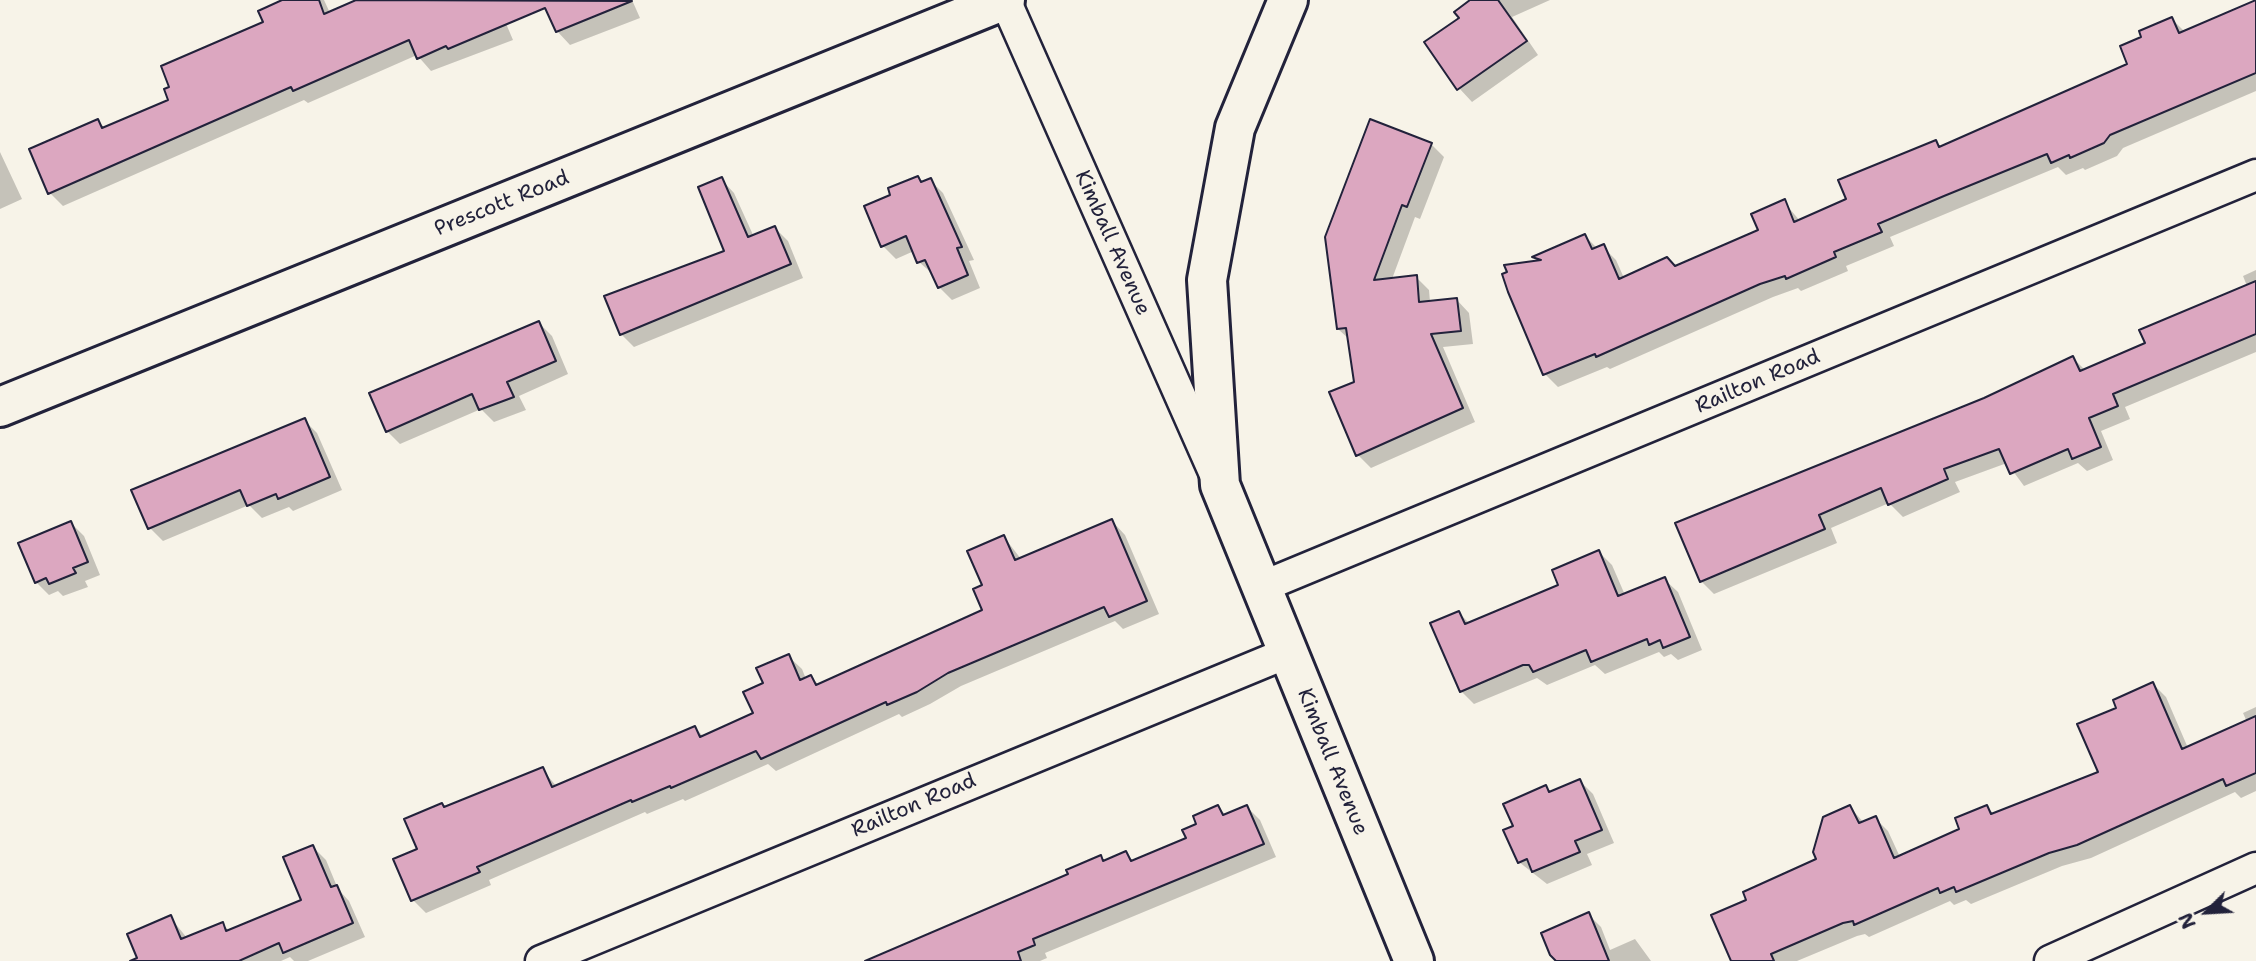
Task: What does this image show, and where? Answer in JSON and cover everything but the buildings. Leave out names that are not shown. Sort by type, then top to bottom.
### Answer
[{"type":"main road","name":"Prescott Road","points":[[0,407],[1005,0]]},
{"type":"main road","name":"Kimball Avenue","points":[[1288,0],[1235,128],[1207,280],[1220,485],[1259,588],[1414,961]]},
{"type":"street","name":"Kimball Avenue","points":[[1005,0],[1220,485]]},
{"type":"street","name":"Railton Road","points":[[1259,588],[2256,175]]},
{"type":"street","name":"Railton Road","points":[[541,961],[1287,653]]},
{"type":"street","points":[[2050,961],[2256,868]]}]
